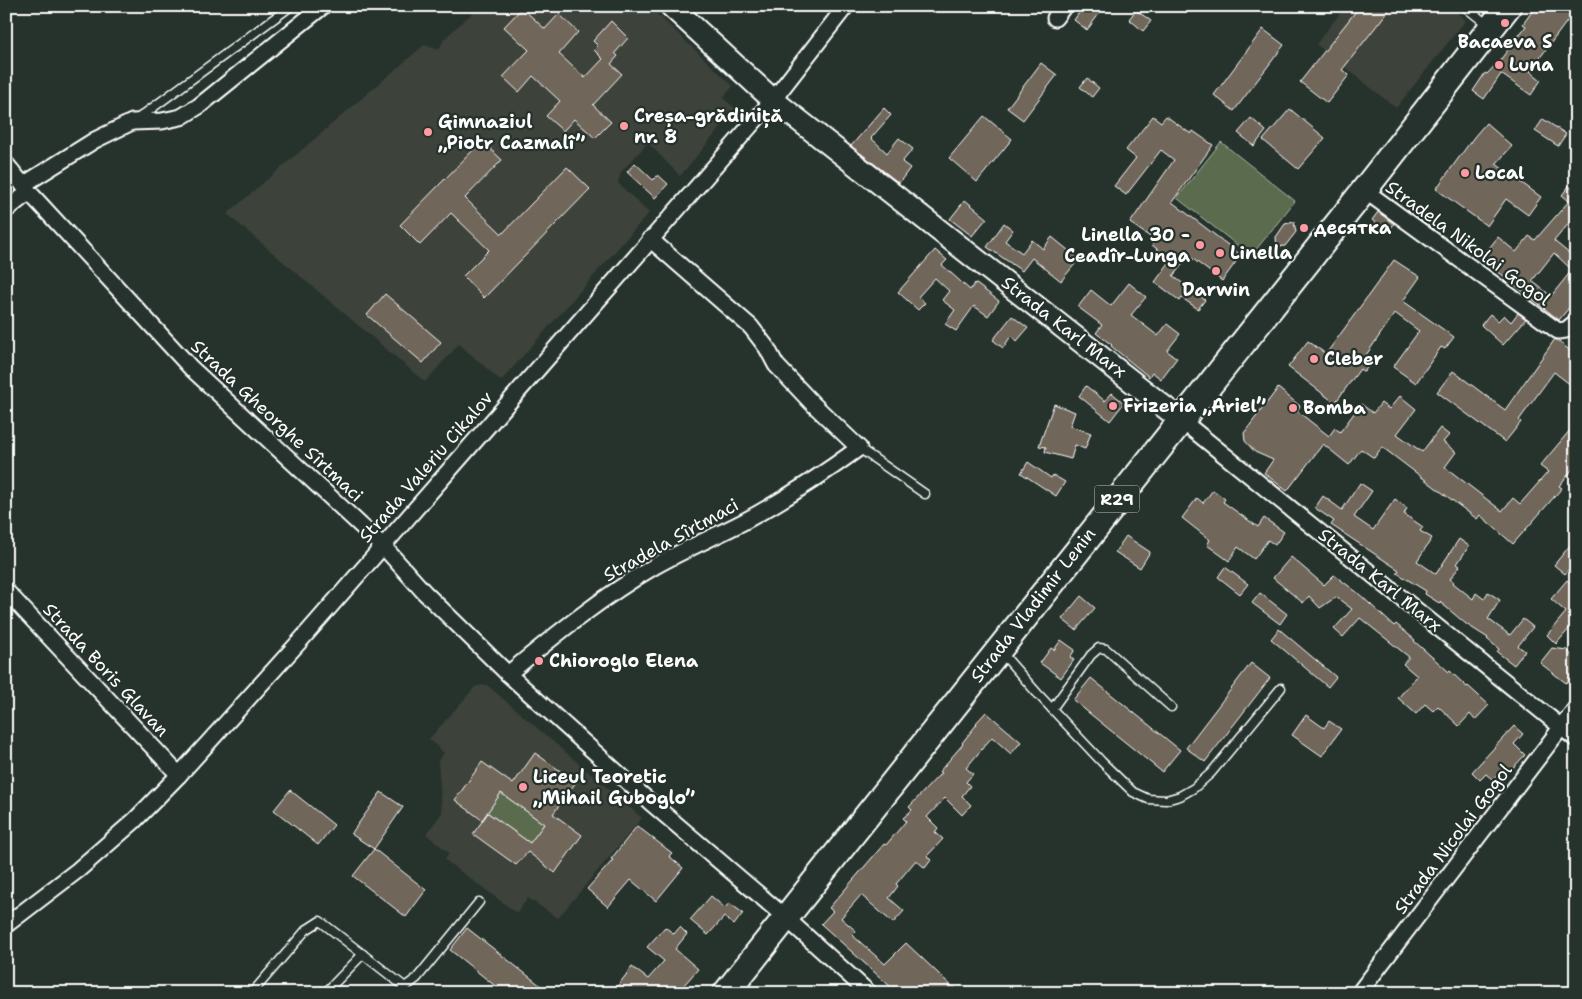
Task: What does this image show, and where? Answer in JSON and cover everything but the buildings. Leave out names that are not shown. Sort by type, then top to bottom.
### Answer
[{"type":"main road","name":"Strada Vladimir Lenin","points":[[726,993],[1508,6]]},
{"type":"street","points":[[6,210],[26,189],[96,140],[132,122],[162,121],[181,117],[199,106],[323,6]]},
{"type":"street","name":"Strada Karl Marx","points":[[671,6],[773,100],[1181,420],[1576,739]]},
{"type":"street","name":"Strada Valeriu Cikalov","points":[[6,925],[78,870],[134,821],[179,775],[383,546],[773,100],[846,6]]},
{"type":"street","name":"Strada Gheorghe Sîrtmaci","points":[[6,164],[26,189],[191,368],[383,546],[424,592],[508,674],[650,802],[786,917],[869,993]]},
{"type":"street","name":"Stradela Nikolai Gogol","points":[[1364,190],[1558,331],[1566,330],[1576,322]]},
{"type":"street","points":[[650,240],[751,327],[767,348],[776,365],[858,448]]},
{"type":"street","name":"Stradela Sîrtmaci","points":[[508,674],[562,629],[626,584],[657,565],[745,521],[820,476],[858,448]]},
{"type":"street","name":"Strada Boris Glavan","points":[[6,591],[179,775]]},
{"type":"street","name":"Strada Nicolai Gogol","points":[[1360,993],[1576,708]]},
{"type":"lane","points":[[132,122],[292,6]]},
{"type":"lane","points":[[1464,6],[1491,28]]},
{"type":"lane","points":[[858,448],[924,494]]},
{"type":"lane","points":[[1052,709],[1091,655],[1099,648],[1106,649],[1171,708]]},
{"type":"lane","points":[[998,649],[1052,709],[1133,792],[1148,800],[1166,800],[1180,796],[1212,773],[1281,688]]},
{"type":"lane","points":[[252,993],[306,930],[320,921],[363,954],[402,990],[417,978],[479,902]]},
{"type":"lane","points":[[325,993],[363,954]]},
{"type":"shaded area","name":"Gimnaziul „Piotr Cazmalî”","points":[[480,6],[649,6],[733,86],[723,98],[736,109],[680,176],[648,143],[621,172],[618,183],[649,213],[501,381],[459,344],[425,382],[227,214],[424,45],[439,50],[444,39]]},
{"type":"shaded area","points":[[1346,6],[1449,6],[1466,20],[1396,108],[1316,44]]},
{"type":"shaded area","name":"Liceul Teoretic „Mihail Guboglo”","points":[[487,685],[642,818],[558,918],[528,898],[517,913],[445,860],[449,853],[426,834],[442,813],[438,761],[444,753],[429,739],[476,686]]},
{"type":"green space","points":[[1221,142],[1295,201],[1251,256],[1177,198]]},
{"type":"green space","points":[[501,793],[544,824],[530,843],[487,812]]},
{"type":"place","name":"Bacaeva S","points":[[1505,23]]},
{"type":"place","name":"Luna","points":[[1499,65]]},
{"type":"place","name":"Creșa-grădiniță nr. 8","points":[[624,126]]},
{"type":"place","name":"Gimnaziul „Piotr Cazmalî”","points":[[428,132]]},
{"type":"place","name":"Local","points":[[1465,173]]},
{"type":"place","name":"десятка","points":[[1304,228]]},
{"type":"place","name":"Linella 30 - Ceadîr-Lunga","points":[[1200,245]]},
{"type":"place","name":"Linella","points":[[1220,253]]},
{"type":"place","name":"Darwin","points":[[1216,271]]},
{"type":"place","name":"Cleber","points":[[1314,359]]},
{"type":"place","name":"Frizeria „Ariel”","points":[[1113,406]]},
{"type":"place","name":"Bomba","points":[[1293,408]]},
{"type":"place","name":"Chioroglo Elena","points":[[539,661]]},
{"type":"place","name":"Liceul Teoretic „Mihail Guboglo”","points":[[523,787]]}]
